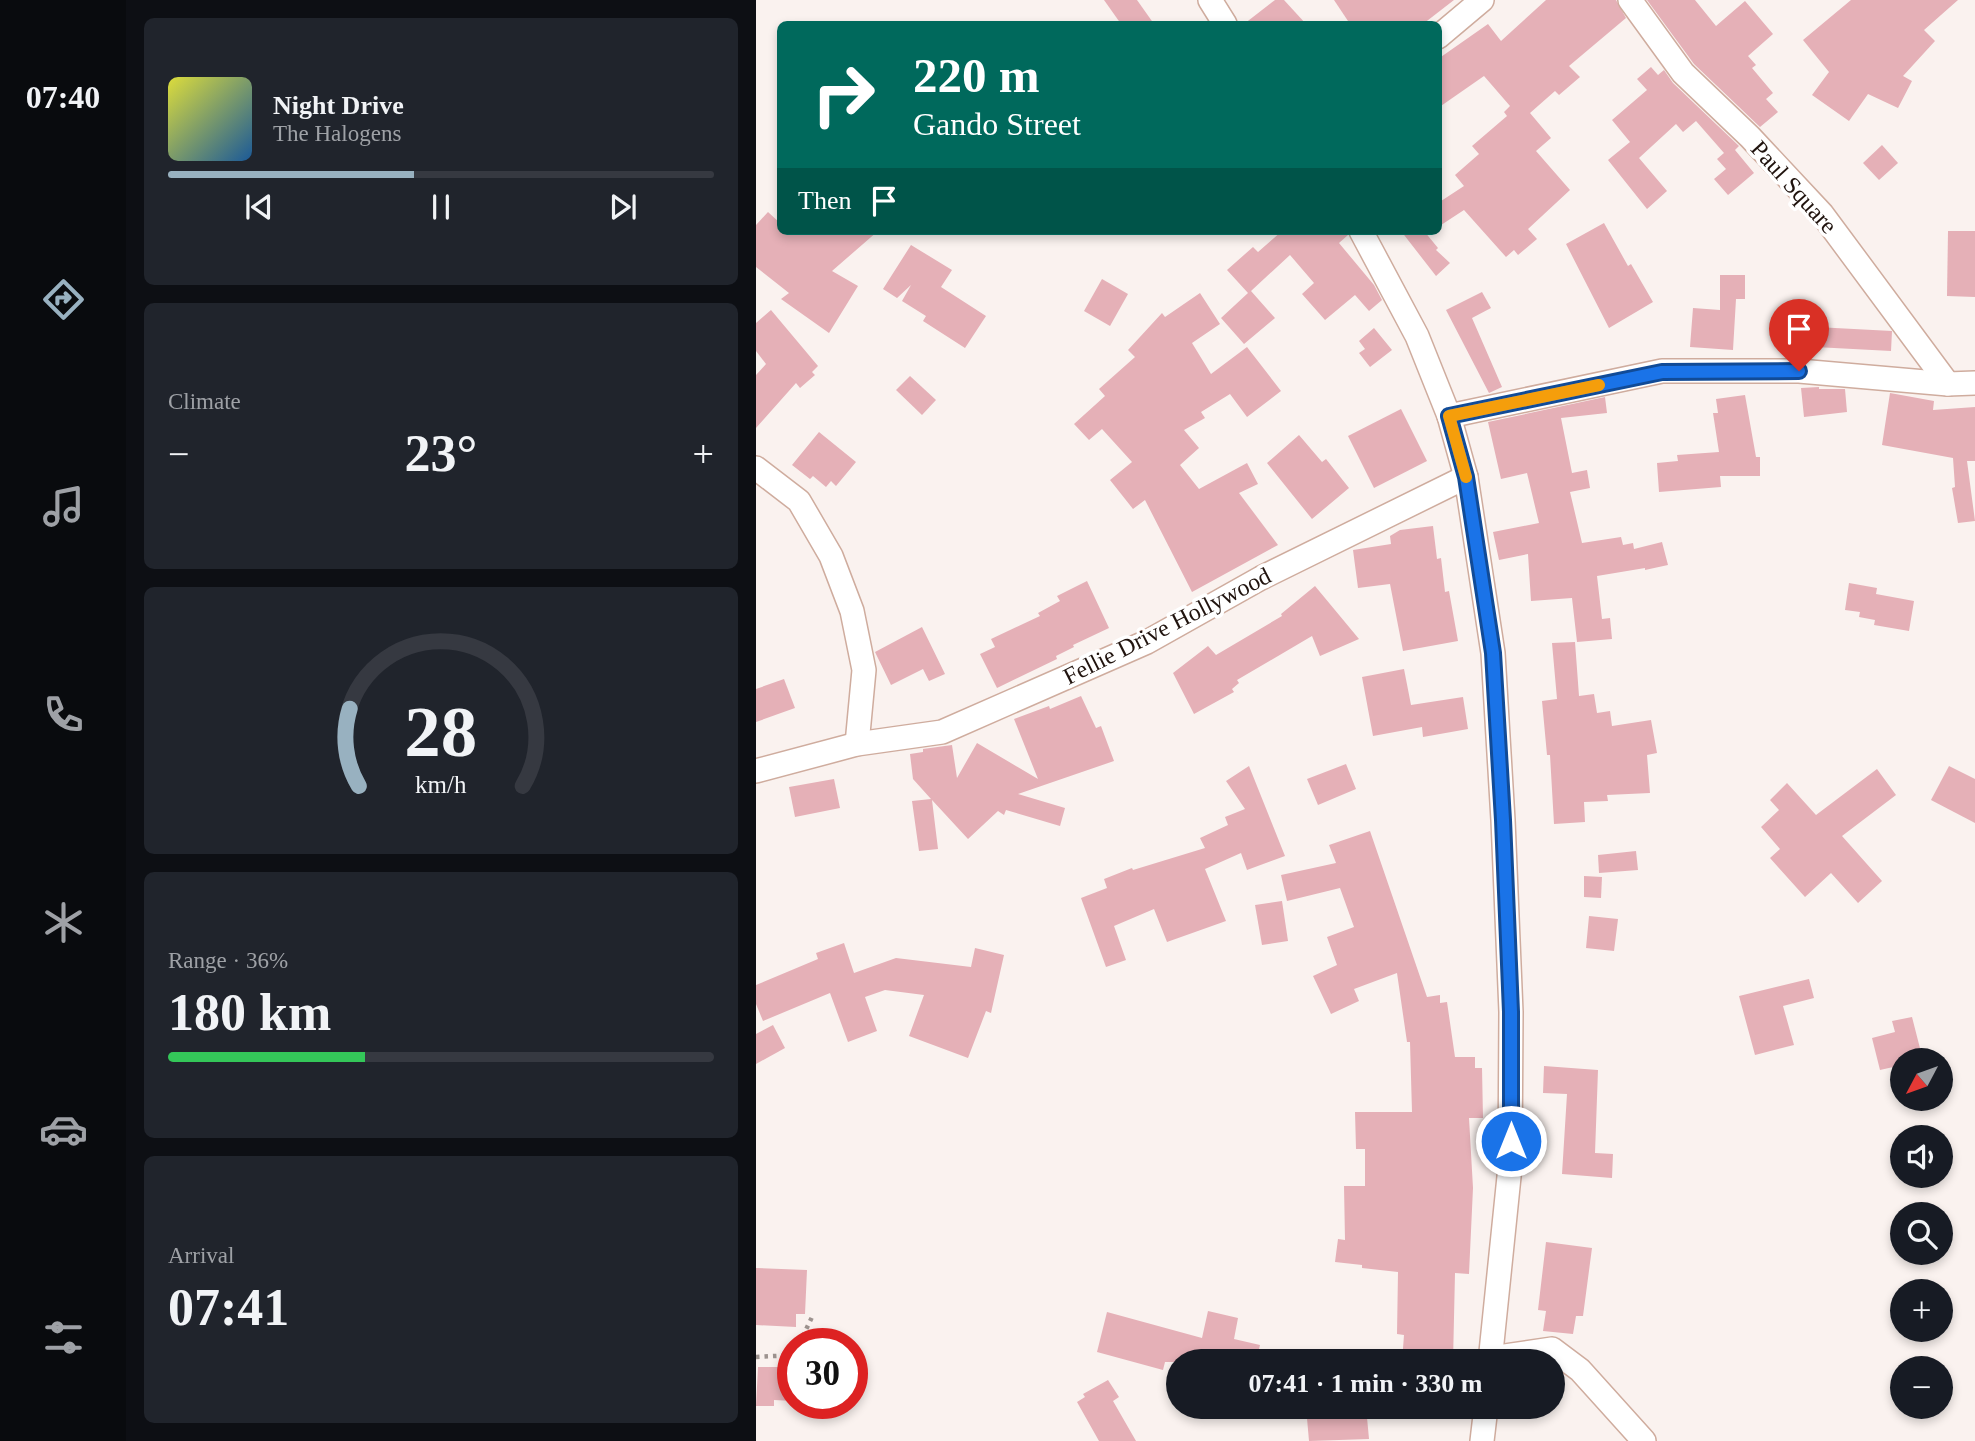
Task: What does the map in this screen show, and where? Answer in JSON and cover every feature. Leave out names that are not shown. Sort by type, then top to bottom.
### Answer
[{"type":"street","points":[[1210,0],[1223,21]]},
{"type":"street","points":[[1442,34],[1482,0]]},
{"type":"street","name":"Paul Square","points":[[1630,0],[1683,73],[1750,137],[1822,214],[1948,384]]},
{"type":"street","points":[[1363,235],[1417,336],[1449,416],[1466,477],[1493,653],[1511,1012],[1510,1167],[1491,1349]]},
{"type":"street","points":[[1449,416],[1662,372],[1799,371],[1948,384],[1975,383]]},
{"type":"street","points":[[756,468],[799,501],[831,556],[852,611],[864,670],[857,744]]},
{"type":"street","name":"Fellie Drive Hollywood","points":[[756,771],[857,744],[942,732],[1147,642],[1261,578],[1466,477]]},
{"type":"street","points":[[1565,1359],[1580,1370],[1644,1441]]},
{"type":"street","points":[[1482,1441],[1485,1419]]},
{"type":"path","points":[[807,1328],[813,1315]]},
{"type":"path","points":[[756,1357],[777,1356]]},
{"type":"building","points":[[1104,0],[1137,0],[1152,21],[1119,21]]},
{"type":"building","points":[[1275,0],[1284,0],[1303,21],[1248,21]]},
{"type":"building","points":[[1334,0],[1454,0],[1427,21],[1348,21]]},
{"type":"building","points":[[1546,0],[1616,0],[1626,18],[1569,66],[1580,77],[1559,95],[1555,91],[1530,113],[1551,138],[1536,151],[1570,190],[1528,229],[1537,239],[1518,255],[1514,250],[1506,257],[1464,210],[1442,224],[1442,200],[1464,186],[1455,175],[1479,154],[1472,146],[1507,116],[1504,112],[1510,106],[1484,76],[1442,105],[1442,56],[1488,24],[1501,41]]},
{"type":"building","points":[[1647,0],[1695,0],[1716,26],[1745,1],[1773,34],[1748,56],[1756,65],[1752,68],[1773,93],[1766,99],[1778,112],[1760,127],[1694,64]]},
{"type":"building","points":[[1851,0],[1958,0],[1924,30],[1935,41],[1903,76],[1912,81],[1898,108],[1868,94],[1849,121],[1812,95],[1829,72],[1803,40]]},
{"type":"building","points":[[1651,67],[1658,75],[1664,70],[1673,83],[1739,146],[1735,150],[1754,173],[1728,195],[1714,179],[1726,169],[1717,159],[1724,153],[1696,121],[1683,132],[1676,124],[1639,158],[1667,191],[1647,209],[1608,160],[1630,142],[1612,120],[1647,90],[1637,79]]},
{"type":"building","points":[[1882,145],[1898,163],[1879,180],[1863,163]]},
{"type":"building","points":[[768,212],[777,220],[777,235],[873,235],[832,271],[858,286],[829,333],[781,299],[789,293],[756,267],[756,225]]},
{"type":"building","points":[[1604,223],[1628,266],[1631,264],[1653,302],[1609,328],[1566,244]]},
{"type":"building","points":[[1948,231],[1975,231],[1975,297],[1947,296]]},
{"type":"building","points":[[1277,235],[1348,235],[1339,243],[1374,285],[1382,300],[1369,311],[1355,295],[1325,320],[1302,294],[1314,283],[1290,255],[1251,291],[1275,318],[1244,344],[1221,318],[1248,293],[1227,270],[1253,247],[1258,252]]},
{"type":"building","points":[[1404,235],[1427,235],[1438,248],[1436,250],[1450,263],[1436,276]]},
{"type":"building","points":[[911,245],[952,270],[941,287],[986,316],[965,348],[923,321],[926,316],[902,301],[911,285],[897,298],[883,289]]},
{"type":"building","points":[[1720,275],[1745,275],[1745,299],[1736,299],[1733,350],[1690,347],[1693,308],[1720,310]]},
{"type":"building","points":[[1102,279],[1128,294],[1110,326],[1084,311]]},
{"type":"building","points":[[1482,292],[1491,308],[1472,318],[1502,387],[1489,393],[1446,310]]},
{"type":"building","points":[[1200,293],[1220,324],[1192,343],[1211,374],[1247,347],[1281,391],[1247,417],[1230,394],[1201,412],[1205,418],[1184,430],[1199,448],[1180,465],[1199,489],[1247,463],[1258,484],[1239,493],[1278,545],[1192,592],[1145,500],[1133,509],[1110,480],[1132,462],[1102,429],[1089,440],[1074,424],[1105,396],[1099,389],[1135,357],[1128,350],[1162,313],[1165,317]]},
{"type":"building","points":[[771,310],[818,366],[812,372],[815,375],[800,388],[796,383],[756,428],[756,375],[766,364],[756,351],[756,323]]},
{"type":"building","points":[[1800,312],[1818,314],[1816,327],[1892,331],[1891,351],[1815,347],[1814,352],[1796,350],[1797,342],[1773,340],[1776,314],[1799,316]]},
{"type":"building","points":[[1374,328],[1392,350],[1370,367],[1359,353],[1365,349],[1359,341]]},
{"type":"building","points":[[910,376],[936,400],[922,415],[896,390]]},
{"type":"building","points":[[1801,388],[1845,389],[1847,412],[1804,417]]},
{"type":"building","points":[[1890,393],[1934,401],[1933,410],[1975,407],[1975,461],[1967,461],[1975,521],[1958,523],[1952,488],[1955,487],[1953,458],[1882,445]]},
{"type":"building","points":[[1745,395],[1756,457],[1760,457],[1760,476],[1720,476],[1721,487],[1659,492],[1657,463],[1678,461],[1677,455],[1719,452],[1713,413],[1718,413],[1716,399]]},
{"type":"building","points":[[1605,397],[1607,413],[1561,418],[1572,473],[1587,470],[1590,488],[1570,492],[1582,543],[1621,537],[1623,545],[1633,543],[1634,549],[1662,542],[1668,565],[1597,576],[1602,619],[1610,618],[1612,639],[1577,642],[1572,598],[1531,601],[1528,554],[1499,560],[1493,532],[1539,523],[1527,473],[1501,479],[1488,422]]},
{"type":"building","points":[[1401,409],[1427,461],[1374,488],[1348,436]]},
{"type":"building","points":[[819,432],[856,462],[836,486],[831,481],[826,487],[813,476],[810,479],[792,465]]},
{"type":"building","points":[[1299,435],[1322,462],[1326,459],[1349,488],[1312,519],[1267,463]]},
{"type":"building","points":[[1433,526],[1437,559],[1441,558],[1445,592],[1449,591],[1458,641],[1403,651],[1390,584],[1358,588],[1353,550],[1391,544],[1390,536],[1400,530]]},
{"type":"building","points":[[1087,581],[1109,628],[1073,645],[1074,647],[1056,656],[1057,659],[997,688],[980,654],[995,647],[991,639],[1040,616],[1038,613],[1060,601],[1057,596]]},
{"type":"building","points":[[1849,583],[1877,588],[1876,594],[1914,601],[1909,631],[1874,625],[1875,620],[1859,617],[1860,612],[1845,610]]},
{"type":"building","points":[[1315,586],[1359,639],[1320,656],[1312,636],[1237,680],[1239,683],[1232,689],[1234,692],[1194,714],[1173,673],[1208,646],[1216,655],[1282,616],[1281,614]]},
{"type":"building","points":[[922,627],[945,674],[929,681],[923,669],[891,685],[875,652]]},
{"type":"building","points":[[1575,642],[1579,696],[1594,694],[1597,713],[1610,711],[1612,726],[1651,720],[1657,753],[1647,755],[1650,793],[1607,795],[1608,801],[1584,802],[1585,822],[1554,824],[1550,755],[1547,755],[1542,701],[1557,699],[1552,643]]},
{"type":"building","points":[[1404,669],[1411,705],[1463,697],[1468,729],[1423,737],[1422,727],[1373,736],[1362,677]]},
{"type":"building","points":[[784,679],[795,708],[756,722],[756,689]]},
{"type":"building","points":[[1081,696],[1096,728],[1101,726],[1114,761],[1018,794],[1065,808],[1060,826],[1006,810],[1004,815],[998,811],[968,839],[932,800],[938,849],[919,851],[912,801],[931,799],[913,779],[910,754],[923,752],[923,749],[952,745],[957,778],[977,743],[1038,779],[1014,719],[1049,706],[1050,709]]},
{"type":"building","points":[[1346,764],[1356,789],[1318,805],[1307,779]]},
{"type":"building","points":[[1249,766],[1285,856],[1247,870],[1241,853],[1205,869],[1226,921],[1167,942],[1154,909],[1114,926],[1126,960],[1106,967],[1081,898],[1107,888],[1104,879],[1132,868],[1133,870],[1205,848],[1200,838],[1228,825],[1225,817],[1245,809],[1226,781]]},
{"type":"building","points":[[1949,766],[1975,779],[1975,823],[1931,800]]},
{"type":"building","points":[[1877,769],[1896,795],[1842,836],[1882,881],[1858,903],[1831,873],[1805,897],[1770,858],[1780,849],[1761,827],[1779,810],[1770,800],[1787,783],[1816,815]]},
{"type":"building","points":[[834,779],[840,808],[795,817],[789,787]]},
{"type":"building","points":[[1370,831],[1427,997],[1440,995],[1440,1003],[1447,1002],[1455,1057],[1475,1057],[1475,1068],[1482,1068],[1483,1118],[1469,1118],[1473,1188],[1469,1274],[1455,1273],[1453,1349],[1403,1349],[1404,1335],[1397,1334],[1398,1272],[1335,1262],[1338,1239],[1345,1240],[1344,1186],[1365,1186],[1365,1149],[1356,1149],[1355,1112],[1412,1112],[1410,1042],[1407,1042],[1397,973],[1354,989],[1359,1001],[1331,1014],[1313,976],[1337,965],[1327,937],[1354,927],[1340,888],[1287,901],[1281,875],[1336,863],[1329,845]]},
{"type":"building","points":[[1636,851],[1638,870],[1599,873],[1598,855]]},
{"type":"building","points":[[1584,876],[1602,877],[1601,898],[1584,897]]},
{"type":"building","points":[[1282,901],[1288,941],[1262,945],[1255,905]]},
{"type":"building","points":[[1589,916],[1618,919],[1614,951],[1586,948]]},
{"type":"building","points":[[844,943],[854,973],[896,958],[971,967],[975,948],[1004,955],[991,1013],[986,1011],[968,1058],[909,1036],[924,995],[885,990],[865,997],[877,1031],[848,1042],[830,993],[763,1021],[756,1004],[756,985],[818,959],[816,953]]},
{"type":"building","points":[[1809,979],[1814,998],[1783,1006],[1794,1045],[1755,1055],[1739,996]]},
{"type":"building","points":[[1912,1017],[1920,1048],[1890,1048],[1890,1068],[1880,1070],[1872,1038],[1895,1032],[1892,1021]]},
{"type":"building","points":[[773,1025],[785,1048],[756,1064],[756,1034]]},
{"type":"building","points":[[1544,1066],[1598,1070],[1595,1153],[1613,1154],[1612,1178],[1562,1174],[1567,1094],[1543,1093]]},
{"type":"building","points":[[1546,1242],[1592,1248],[1583,1316],[1576,1316],[1573,1334],[1543,1331],[1546,1311],[1538,1310]]},
{"type":"building","points":[[756,1268],[807,1270],[805,1314],[796,1314],[796,1327],[756,1325]]},
{"type":"building","points":[[1208,1311],[1238,1318],[1234,1339],[1260,1345],[1259,1349],[1166,1349],[1163,1370],[1097,1352],[1107,1312],[1202,1338]]},
{"type":"building","points":[[758,1367],[777,1367],[777,1400],[774,1400],[774,1406],[756,1406]]},
{"type":"building","points":[[1108,1380],[1119,1397],[1113,1401],[1136,1441],[1099,1441],[1077,1402],[1085,1397],[1083,1394]]},
{"type":"building","points":[[1307,1419],[1367,1419],[1369,1439],[1309,1441]]},
{"type":"slow traffic","points":[[1466,477],[1449,416],[1599,385]]},
{"type":"route","points":[[1511,1141],[1511,1012],[1493,653],[1466,477],[1449,416],[1662,372],[1799,371]]}]
